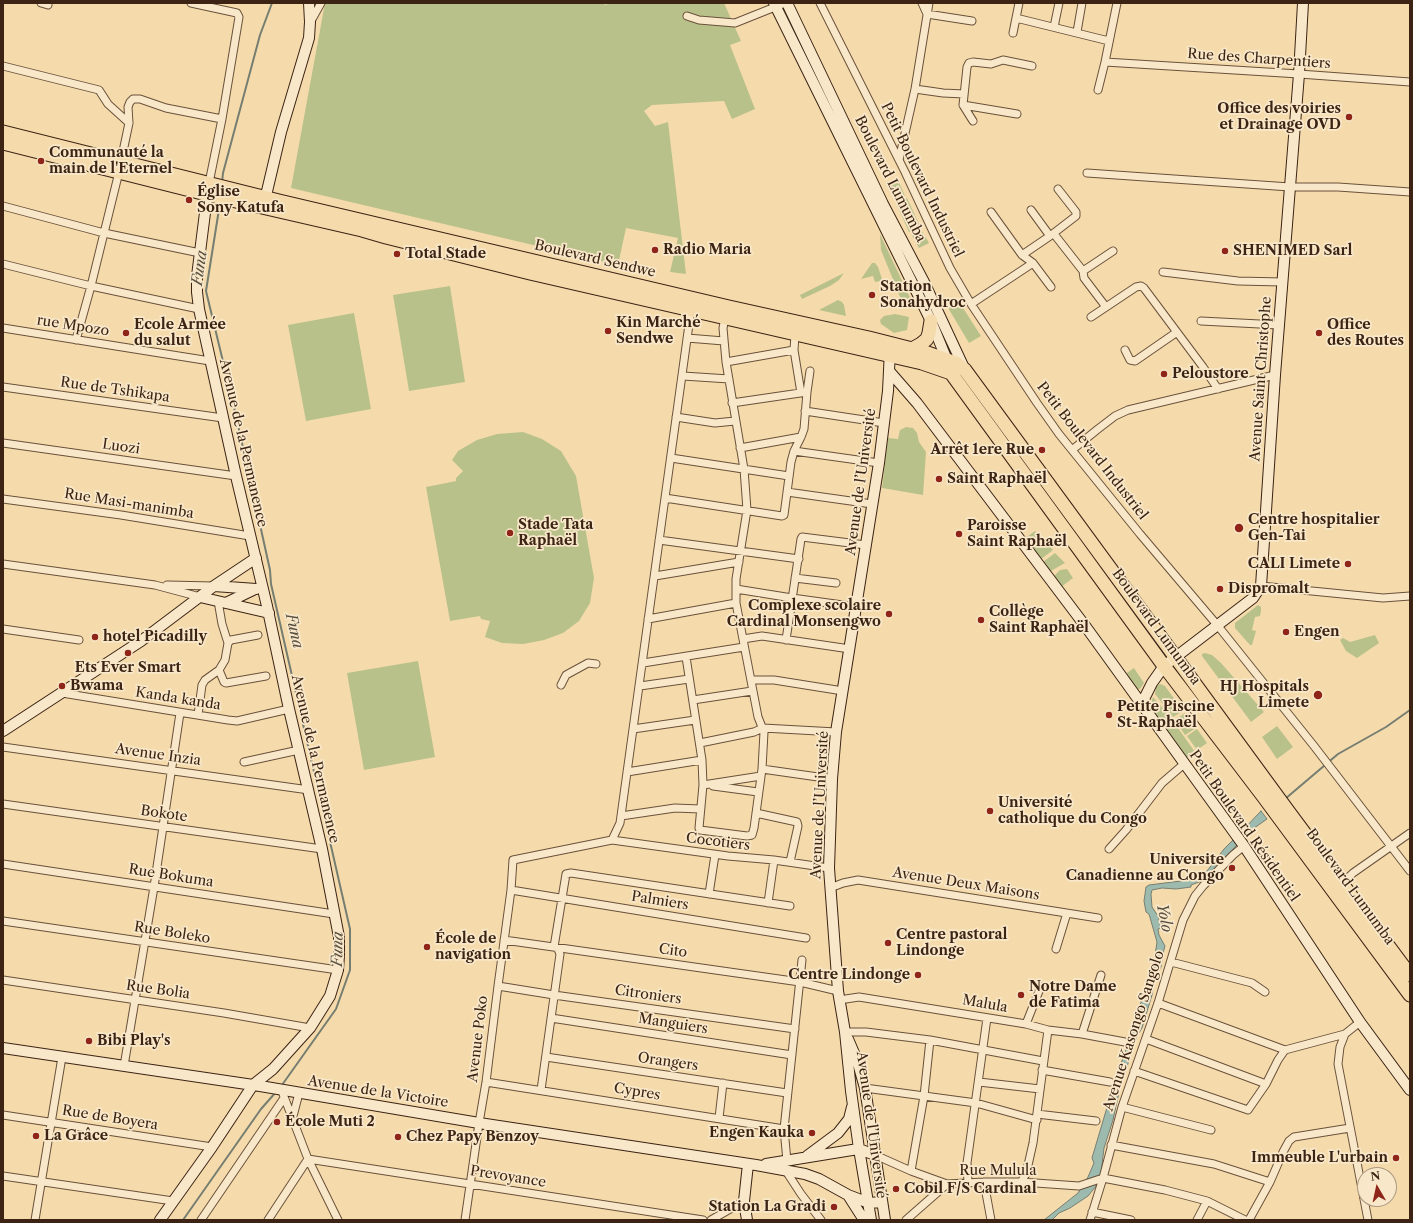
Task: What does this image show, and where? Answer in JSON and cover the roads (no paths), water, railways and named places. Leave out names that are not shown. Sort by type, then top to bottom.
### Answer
[{"type":"highway","points":[[3,132],[120,167]]},
{"type":"highway","points":[[3,143],[120,167]]},
{"type":"highway","name":"Boulevard Sendwe","points":[[120,167],[234,195],[362,230],[515,269],[725,318],[795,334],[890,350],[912,349],[946,359]]},
{"type":"highway","name":"Boulevard Sendwe","points":[[264,203],[729,307],[890,350],[951,373]]},
{"type":"highway","points":[[912,349],[927,339],[931,321]]},
{"type":"highway","name":"Boulevard Lumumba","points":[[946,359],[956,363],[965,370],[1176,658],[1267,793]]},
{"type":"highway","name":"Boulevard Lumumba","points":[[951,373],[1164,666],[1267,793],[1338,887],[1410,975]]},
{"type":"highway","name":"Boulevard Lumumba","points":[[1338,887],[1410,995]]},
{"type":"street","name":"Avenue de la Permanence","points":[[160,1220],[212,1147],[253,1085],[273,1069],[310,1028],[330,996],[338,970],[339,937],[322,849],[298,750],[269,613],[259,587],[256,558],[222,418],[199,309],[197,292],[197,276],[200,253],[212,190],[239,16],[237,13],[192,3]]},
{"type":"street","points":[[264,203],[281,132],[309,38],[309,3]]},
{"type":"street","points":[[310,22],[320,3]]},
{"type":"street","name":"Petit Boulevard Industriel","points":[[820,3],[899,160],[950,268],[971,304],[1037,403],[1072,450],[1140,534],[1218,626],[1314,746],[1410,872]]},
{"type":"street","points":[[922,3],[927,14]]},
{"type":"street","points":[[899,160],[915,89],[929,3]]},
{"type":"street","points":[[1012,33],[1019,3]]},
{"type":"street","points":[[1054,27],[1059,3]]},
{"type":"street","points":[[1077,32],[1082,3]]},
{"type":"street","points":[[1098,90],[1106,62],[1117,3]]},
{"type":"street","name":"Avenue Saint Christophe","points":[[1261,586],[1275,375],[1299,74],[1302,3]]},
{"type":"street","points":[[687,16],[699,20],[735,23],[780,4]]},
{"type":"street","name":"Boulevard Lumumba","points":[[780,4],[931,321],[951,373]]},
{"type":"street","name":"Boulevard Lumumba","points":[[780,4],[924,282],[944,322],[965,370]]},
{"type":"street","points":[[927,14],[972,21]]},
{"type":"street","points":[[1016,18],[1109,41]]},
{"type":"street","points":[[973,121],[963,105],[967,67],[969,63],[991,64],[1003,60],[1032,66]]},
{"type":"street","name":"Rue des Charpentiers","points":[[1106,62],[1410,82]]},
{"type":"street","points":[[3,66],[99,90],[108,104],[129,123]]},
{"type":"street","points":[[915,89],[964,94]]},
{"type":"street","points":[[76,340],[91,286],[120,167],[129,123],[128,107],[130,102],[133,99],[140,99],[166,108],[222,119]]},
{"type":"street","points":[[963,105],[1017,114]]},
{"type":"street","points":[[1087,173],[1290,187],[1338,187],[1410,192]]},
{"type":"street","points":[[1022,255],[1052,235],[1076,216],[1076,212],[1058,190]]},
{"type":"street","points":[[3,206],[104,233],[200,253]]},
{"type":"street","points":[[1031,210],[1083,271],[1084,278],[1106,307]]},
{"type":"street","points":[[991,212],[1022,255],[1033,262],[1052,288]]},
{"type":"street","points":[[1083,271],[1113,251]]},
{"type":"street","points":[[971,304],[1033,262]]},
{"type":"street","points":[[3,264],[91,286],[199,309]]},
{"type":"street","points":[[1162,272],[1238,281],[1282,282]]},
{"type":"street","points":[[1092,317],[1136,287],[1141,286],[1177,332],[1218,389]]},
{"type":"street","points":[[612,840],[620,824],[691,310]]},
{"type":"street","points":[[686,657],[702,760],[703,785],[698,826],[700,830],[747,836],[753,834],[762,773],[764,740],[763,728],[758,717],[752,691],[736,603],[736,589],[746,510],[744,469],[726,362],[723,328],[725,318]]},
{"type":"street","points":[[1201,321],[1279,325]]},
{"type":"street","name":"rue Mpozo","points":[[3,328],[210,361]]},
{"type":"street","points":[[1125,350],[1130,360],[1135,361],[1177,332]]},
{"type":"street","points":[[665,498],[784,515],[791,462],[794,451],[804,429],[804,393],[794,350],[795,334]]},
{"type":"street","points":[[687,338],[724,341]]},
{"type":"street","points":[[726,362],[794,350]]},
{"type":"street","name":"Avenue de l’Université","points":[[871,1220],[859,1149],[845,1032],[838,996],[830,888],[825,868],[836,732],[879,463],[890,372],[890,350]]},
{"type":"street","points":[[804,393],[810,371]]},
{"type":"street","name":"Petit Boulevard Résidentiel","points":[[890,372],[917,403],[1086,627],[1243,845],[1356,1026],[1410,1090]]},
{"type":"street","points":[[1072,450],[1098,428],[1115,416],[1128,410],[1275,375]]},
{"type":"street","points":[[683,376],[729,379]]},
{"type":"street","name":"Rue de Tshikapa","points":[[3,387],[222,418]]},
{"type":"street","points":[[732,403],[804,393]]},
{"type":"street","points":[[805,411],[884,423]]},
{"type":"street","points":[[676,417],[716,423],[735,420]]},
{"type":"street","points":[[740,448],[801,437]]},
{"type":"street","name":"Luozi","points":[[3,443],[236,476]]},
{"type":"street","points":[[794,451],[879,463]]},
{"type":"street","points":[[671,458],[789,476]]},
{"type":"street","points":[[787,492],[872,504]]},
{"type":"street","name":"Rue Masi-manimba","points":[[3,499],[121,515],[250,536]]},
{"type":"street","points":[[786,640],[802,537],[866,545]]},
{"type":"street","points":[[659,540],[799,559]]},
{"type":"street","points":[[3,731],[141,641],[214,586],[256,558]]},
{"type":"street","points":[[655,576],[739,562]]},
{"type":"street","points":[[3,564],[155,585],[259,587]]},
{"type":"street","points":[[795,578],[836,583]]},
{"type":"street","points":[[155,585],[269,613]]},
{"type":"street","points":[[1141,705],[1152,683],[1164,666],[1254,598],[1261,586],[1383,598],[1410,596]]},
{"type":"street","points":[[222,602],[259,587]]},
{"type":"street","points":[[736,589],[857,607]]},
{"type":"street","points":[[198,715],[202,685],[205,680],[219,670],[227,657],[228,643],[222,624],[222,602]]},
{"type":"street","points":[[648,619],[736,603]]},
{"type":"street","points":[[3,629],[78,640]]},
{"type":"street","points":[[228,643],[231,640],[258,635]]},
{"type":"street","points":[[743,638],[762,636],[850,649]]},
{"type":"street","points":[[643,663],[744,647]]},
{"type":"street","points":[[561,685],[566,675],[588,663],[596,664]]},
{"type":"street","name":"Kanda kanda","points":[[219,670],[224,682],[226,683],[266,676]]},
{"type":"street","points":[[640,686],[689,679]]},
{"type":"street","points":[[751,680],[774,680],[843,691]]},
{"type":"street","points":[[693,700],[752,691]]},
{"type":"street","name":"Kanda kanda","points":[[62,693],[237,721],[289,709]]},
{"type":"street","points":[[124,1066],[154,887],[170,770],[180,713]]},
{"type":"street","points":[[633,729],[695,720]]},
{"type":"street","points":[[700,743],[744,734],[763,728],[836,732]]},
{"type":"street","name":"Avenue Inzia","points":[[3,747],[308,790]]},
{"type":"street","points":[[244,762],[298,750]]},
{"type":"street","points":[[627,772],[702,760]]},
{"type":"street","points":[[1109,849],[1126,830],[1162,783],[1184,764]]},
{"type":"street","points":[[703,785],[762,773],[832,779]]},
{"type":"street","points":[[703,785],[758,792]]},
{"type":"street","name":"Bokote","points":[[3,804],[322,849]]},
{"type":"street","points":[[620,816],[675,808],[700,810]]},
{"type":"street","points":[[756,813],[797,822],[798,826],[790,862]]},
{"type":"street","points":[[1338,887],[1410,833]]},
{"type":"street","name":"Cocotiers","points":[[513,860],[612,840],[715,855],[774,860],[825,868]]},
{"type":"street","name":"Avenue Kasongo Sangolo","points":[[1090,1220],[1122,1107],[1158,1003],[1183,920],[1195,896],[1210,877],[1243,845]]},
{"type":"street","points":[[709,894],[715,855]]},
{"type":"street","name":"Avenue Poko","points":[[465,1220],[486,1082],[511,890],[513,860]]},
{"type":"street","points":[[768,903],[774,860]]},
{"type":"street","name":"Rue Bokuma","points":[[3,864],[334,914]]},
{"type":"street","points":[[541,1090],[560,954],[558,949],[554,947],[566,874],[568,873],[790,906]]},
{"type":"street","name":"Avenue Deux Maisons","points":[[830,888],[843,883],[858,880],[1098,918]]},
{"type":"street","name":"Palmiers","points":[[511,890],[806,938]]},
{"type":"street","points":[[1056,949],[1067,913]]},
{"type":"street","name":"Rue Boleko","points":[[3,921],[338,970]]},
{"type":"street","name":"Cito","points":[[504,940],[800,982],[838,996]]},
{"type":"street","points":[[802,960],[784,1129],[786,1166],[801,1194],[821,1220]]},
{"type":"street","points":[[1171,962],[1252,983],[1266,992]]},
{"type":"street","points":[[1082,1034],[1101,975]]},
{"type":"street","name":"Rue Bolia","points":[[3,980],[224,1013],[310,1028]]},
{"type":"street","name":"Citroniers","points":[[498,986],[794,1029]]},
{"type":"street","points":[[1026,1024],[1041,986]]},
{"type":"street","name":"Malula","points":[[838,996],[859,997],[1026,1024],[1048,1030],[1082,1034],[1125,1042]]},
{"type":"street","points":[[1158,1003],[1284,1050],[1345,1034],[1356,1026]]},
{"type":"street","name":"Manguiers","points":[[551,1018],[792,1055]]},
{"type":"street","points":[[968,1183],[967,1163],[987,1018]]},
{"type":"street","points":[[1021,1182],[1030,1163],[1048,1030]]},
{"type":"street","points":[[885,1220],[865,1088],[857,1060],[845,1032],[866,1032],[930,1040],[1043,1061]]},
{"type":"street","points":[[1345,1034],[1340,1047],[1338,1064],[1368,1220]]},
{"type":"street","points":[[1146,1039],[1266,1084]]},
{"type":"street","points":[[911,1171],[924,1096],[930,1040]]},
{"type":"street","name":"Avenue de la Victoire","points":[[3,1048],[253,1085],[278,1091],[300,1093],[479,1123],[752,1164],[786,1166],[804,1158],[825,1153],[859,1149]]},
{"type":"street","points":[[1134,1071],[1248,1110],[1266,1084],[1284,1050]]},
{"type":"street","points":[[35,1220],[62,1056]]},
{"type":"street","name":"Orangers","points":[[546,1057],[788,1093]]},
{"type":"street","points":[[273,1069],[278,1091],[308,1159],[338,1220]]},
{"type":"street","points":[[1042,1070],[1110,1082]]},
{"type":"street","name":"Cypres","points":[[486,1082],[784,1129]]},
{"type":"street","points":[[979,1082],[1040,1089]]},
{"type":"street","points":[[719,1118],[723,1083]]},
{"type":"street","points":[[865,1088],[976,1103],[1037,1117],[1096,1121]]},
{"type":"street","points":[[201,1220],[278,1091]]},
{"type":"street","points":[[292,1120],[300,1093]]},
{"type":"street","points":[[804,1158],[838,1133],[849,1119],[854,1104]]},
{"type":"street","points":[[1122,1107],[1211,1130]]},
{"type":"street","name":"Rue de Boyera","points":[[3,1115],[212,1147]]},
{"type":"street","points":[[1249,1220],[1270,1182],[1289,1141],[1294,1137],[1350,1128]]},
{"type":"street","points":[[1111,1145],[1208,1163],[1270,1182]]},
{"type":"street","points":[[859,1149],[911,1171],[947,1184]]},
{"type":"street","points":[[268,1220],[308,1159]]},
{"type":"street","name":"Prevoyance","points":[[308,1159],[703,1220]]},
{"type":"street","points":[[747,1220],[744,1201],[752,1164]]},
{"type":"street","points":[[786,1166],[819,1179],[848,1195],[869,1203],[882,1202]]},
{"type":"street","points":[[3,1176],[173,1201]]},
{"type":"street","points":[[1103,1178],[1165,1190],[1207,1201],[1245,1220]]},
{"type":"street","name":"Rue Mulula","points":[[906,1220],[947,1184],[1021,1182],[1079,1186],[1103,1178]]},
{"type":"street","points":[[984,1182],[991,1220]]},
{"type":"street","points":[[848,1195],[864,1220]]},
{"type":"street","points":[[711,1220],[744,1201]]},
{"type":"street","points":[[1197,1220],[1207,1201]]},
{"type":"street","points":[[1092,1212],[1131,1220]]},
{"type":"waterway","name":"Funa","points":[[222,183],[223,173],[260,35],[272,3]]},
{"type":"waterway","name":"Funa","points":[[220,203],[206,291],[234,407],[270,570],[271,584],[350,929],[350,970],[336,1009],[282,1085]]},
{"type":"waterway","name":"Yolo","points":[[1285,799],[1338,754],[1386,727],[1410,710]]},
{"type":"waterway","name":"Funa","points":[[183,1220],[261,1109],[276,1092]]},
{"type":"place","name":"Office des voiries et Drainage OVD","points":[[1349,117]]},
{"type":"place","name":"Communauté la main de l'Eternel","points":[[41,161]]},
{"type":"place","name":"Église Sony Katufa","points":[[189,200]]},
{"type":"place","name":"Radio Maria","points":[[655,250]]},
{"type":"place","name":"SHENIMED Sarl","points":[[1225,251]]},
{"type":"place","name":"Total Stade","points":[[397,254]]},
{"type":"place","name":"Station Sonahydroc","points":[[872,295]]},
{"type":"place","name":"Kin Marché Sendwe","points":[[608,331]]},
{"type":"place","name":"Ecole Armée du salut","points":[[126,333]]},
{"type":"place","name":"Office des Routes","points":[[1319,333]]},
{"type":"place","name":"Peloustore","points":[[1164,374]]},
{"type":"place","name":"Arrêt 1ere Rue","points":[[1042,450]]},
{"type":"place","name":"Saint Raphaël","points":[[939,479]]},
{"type":"place","name":"Centre hospitalier Gen-Tai","points":[[1239,528]]},
{"type":"place","name":"Stade Tata Raphaël","points":[[510,533]]},
{"type":"place","name":"Paroisse Saint Raphaël","points":[[959,534]]},
{"type":"place","name":"CALI Limete","points":[[1348,564]]},
{"type":"place","name":"Dispromalt","points":[[1220,589]]},
{"type":"place","name":"Complexe scolaire Cardinal Monsengwo","points":[[889,614]]},
{"type":"place","name":"Collège Saint Raphaël","points":[[981,620]]},
{"type":"place","name":"Engen","points":[[1286,632]]},
{"type":"place","name":"hotel Picadilly","points":[[95,637]]},
{"type":"place","name":"Ets Ever Smart","points":[[128,653]]},
{"type":"place","name":"Bwama","points":[[62,686]]},
{"type":"place","name":"HJ Hospitals Limete","points":[[1318,695]]},
{"type":"place","name":"Petite Piscine St-Raphaël","points":[[1109,715]]},
{"type":"place","name":"Université catholique du Congo","points":[[990,811]]},
{"type":"place","name":"Universite Canadienne au Congo","points":[[1232,868]]},
{"type":"place","name":"Centre pastoral Lindonge","points":[[888,943]]},
{"type":"place","name":"École de navigation","points":[[427,947]]},
{"type":"place","name":"Centre Lindonge","points":[[918,975]]},
{"type":"place","name":"Notre Dame de Fatima","points":[[1021,995]]},
{"type":"place","name":"Bibi Play's","points":[[89,1041]]},
{"type":"place","name":"École Muti 2","points":[[277,1122]]},
{"type":"place","name":"Engen Kauka","points":[[812,1133]]},
{"type":"place","name":"La Grâce","points":[[36,1136]]},
{"type":"place","name":"Chez Papy Benzoy","points":[[398,1137]]},
{"type":"place","name":"Immeuble L'urbain","points":[[1396,1158]]},
{"type":"place","name":"Cobil F/S Cardinal","points":[[896,1189]]},
{"type":"place","name":"Station La Gradi","points":[[834,1207]]}]
